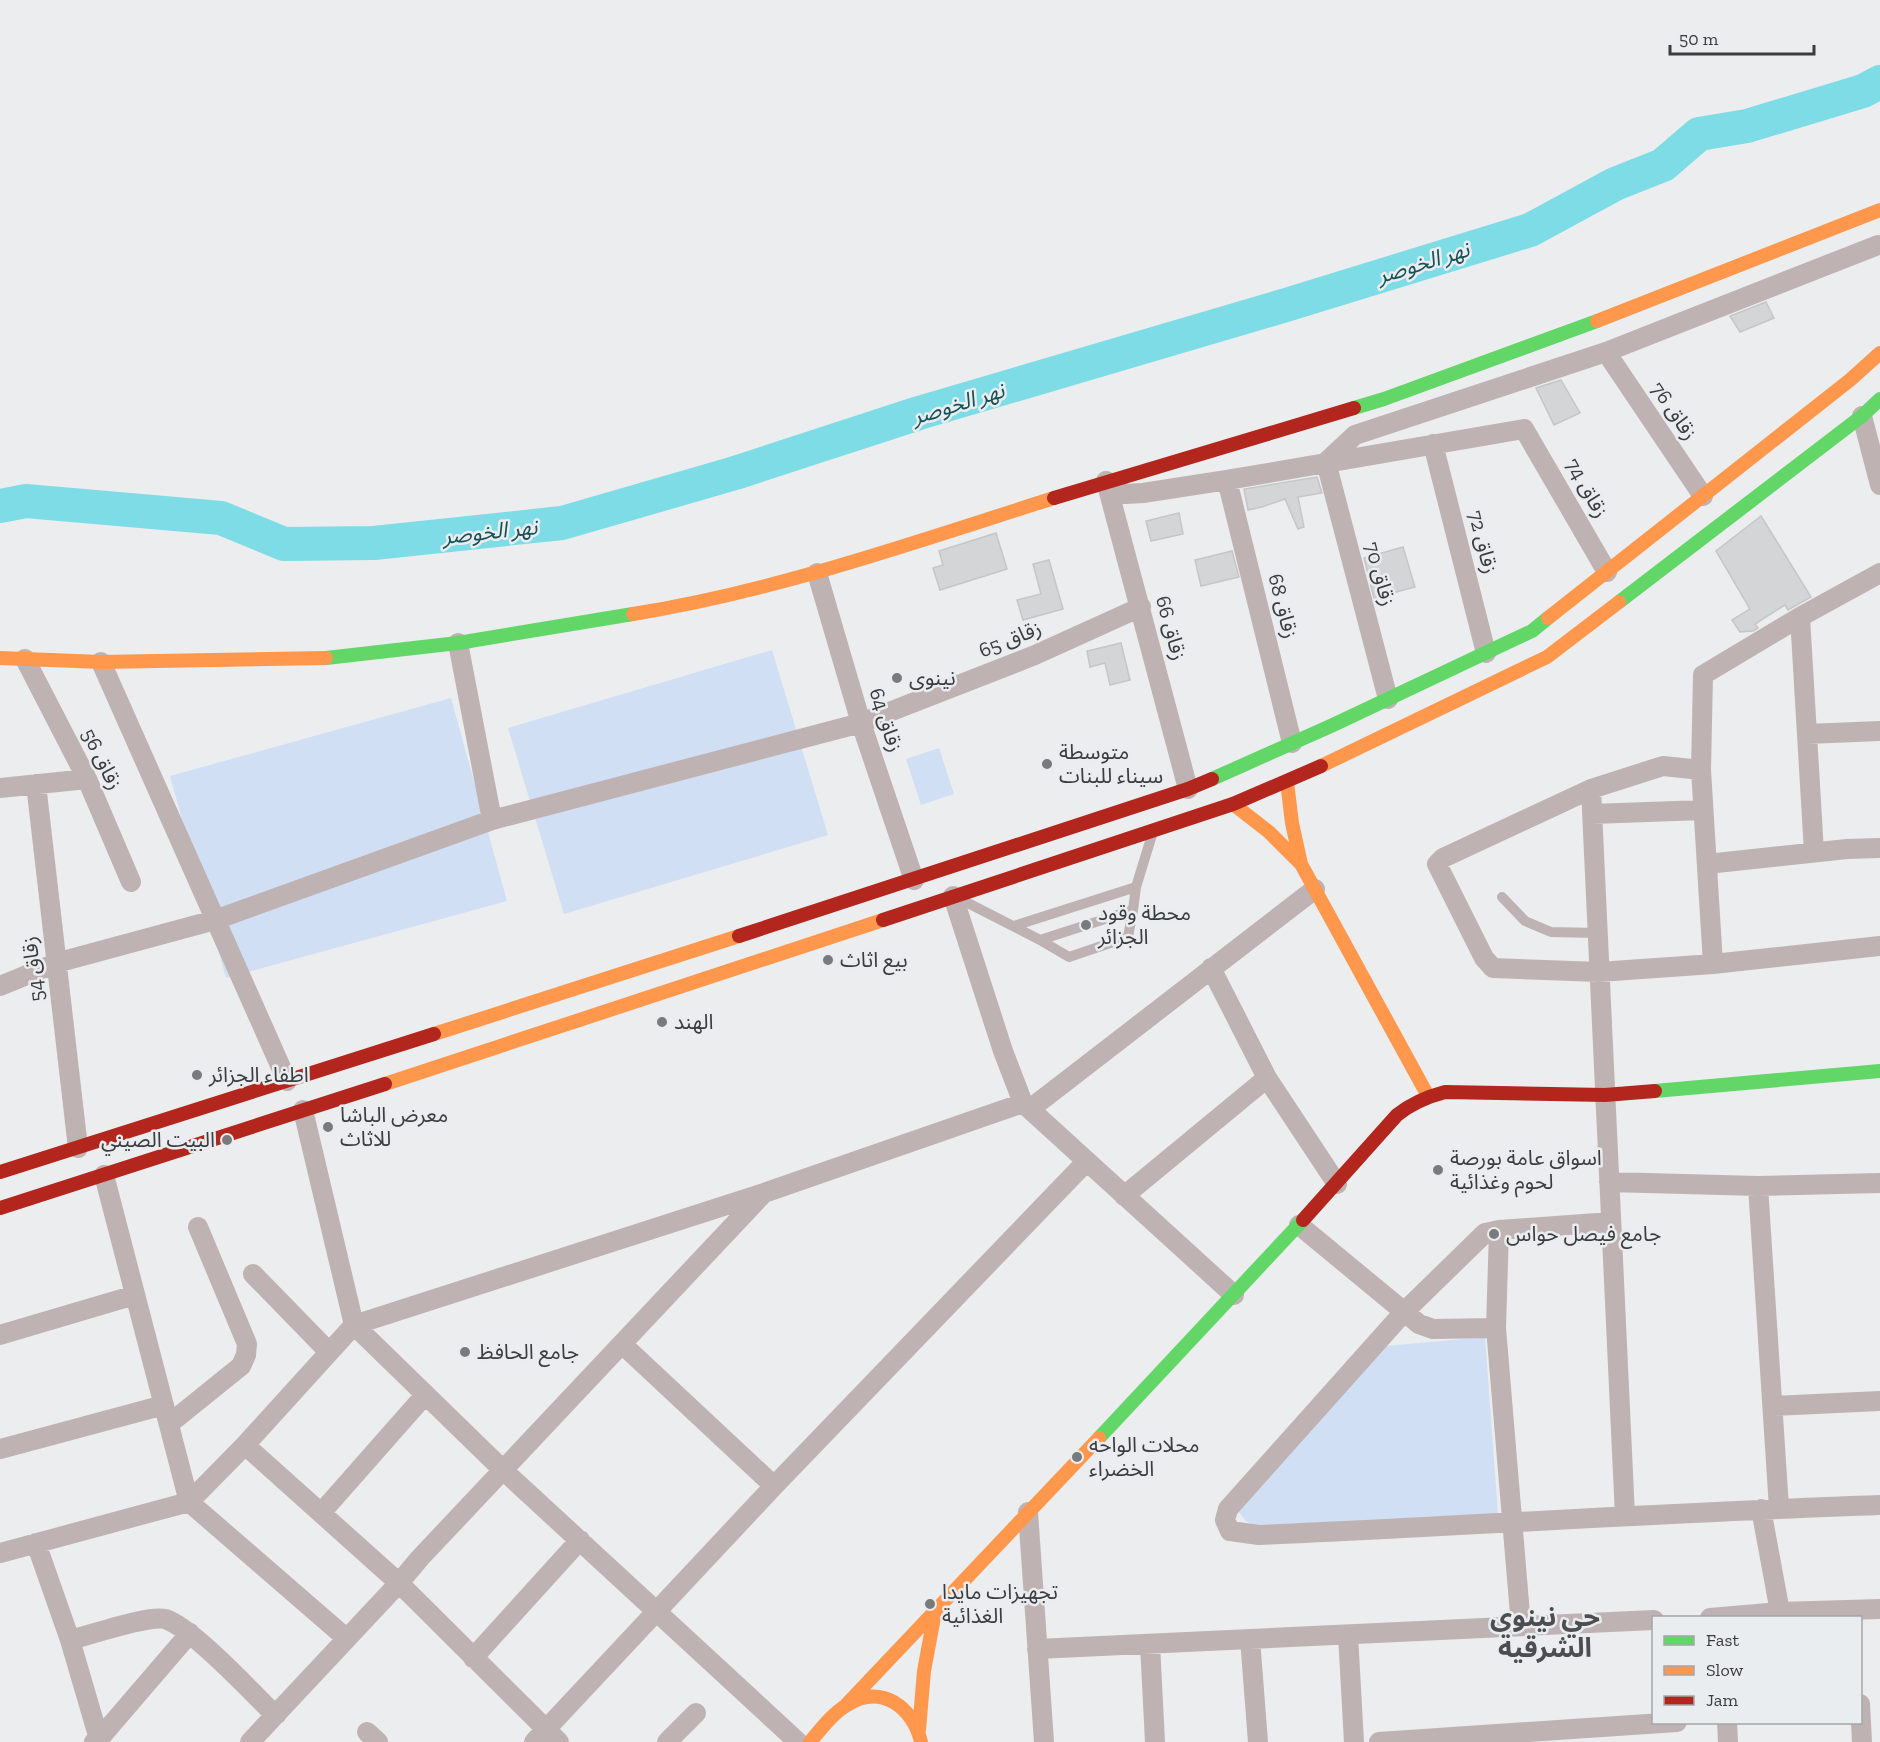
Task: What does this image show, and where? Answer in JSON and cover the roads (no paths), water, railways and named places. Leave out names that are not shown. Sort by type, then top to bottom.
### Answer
[{"type":"main road","points":[[0,658],[101,662],[327,658],[458,643],[684,606],[817,573],[1106,481],[1384,399],[1587,325],[1880,210]]},
{"type":"main road","points":[[0,1173],[914,880],[1188,789],[1389,699],[1532,631],[1850,381],[1880,353]]},
{"type":"main road","points":[[0,1208],[605,1013],[1233,804],[1287,782],[1547,657],[1862,416],[1880,399]]},
{"type":"main road","points":[[1287,782],[1292,823],[1301,864]]},
{"type":"main road","points":[[1233,804],[1269,832],[1301,864],[1428,1096]]},
{"type":"main road","points":[[810,1742],[1299,1226],[1396,1115],[1412,1103],[1445,1092],[1605,1095],[1880,1071]]},
{"type":"main road","points":[[920,1736],[924,1671],[935,1612]]},
{"type":"main road","points":[[846,1704],[863,1697],[880,1696],[897,1702],[911,1714],[920,1736]]},
{"type":"main road","points":[[827,1742],[827,1734],[834,1717]]},
{"type":"street","points":[[1326,462],[1354,435],[1606,352],[1878,245]]},
{"type":"street","name":"زقاق 76","points":[[1606,352],[1703,496]]},
{"type":"street","points":[[1862,416],[1880,485]]},
{"type":"street","name":"زقاق 74","points":[[1433,444],[1524,429],[1607,572]]},
{"type":"street","points":[[1106,481],[1125,494],[1227,480],[1433,444]]},
{"type":"street","name":"زقاق 72","points":[[1433,444],[1486,652]]},
{"type":"street","name":"زقاق 70","points":[[1326,462],[1389,699]]},
{"type":"street","name":"زقاق 68","points":[[1227,480],[1292,743]]},
{"type":"street","name":"زقاق 66","points":[[1106,481],[1188,789]]},
{"type":"street","name":"زقاق 64","points":[[817,573],[861,723],[914,880]]},
{"type":"street","points":[[1713,964],[1701,770],[1703,675],[1800,617],[1880,573]]},
{"type":"street","name":"زقاق 65","points":[[0,986],[56,963],[215,920],[492,820],[861,723],[1035,655],[1141,607]]},
{"type":"street","points":[[1800,617],[1814,852]]},
{"type":"street","points":[[458,643],[492,820]]},
{"type":"street","name":"زقاق 56","points":[[25,659],[87,779],[131,882]]},
{"type":"street","points":[[101,662],[287,1081]]},
{"type":"street","points":[[1807,734],[1880,731]]},
{"type":"street","points":[[1701,770],[1663,766],[1591,789],[1443,858],[1437,864],[1484,958],[1493,968],[1599,972],[1713,964],[1880,946]]},
{"type":"street","points":[[0,788],[87,779]]},
{"type":"street","name":"زقاق 54","points":[[36,784],[78,1148]]},
{"type":"street","points":[[1591,789],[1625,1516]]},
{"type":"street","points":[[1592,814],[1703,810]]},
{"type":"street","points":[[1707,864],[1814,852],[1880,848]]},
{"type":"street","points":[[0,1553],[189,1502],[245,1445],[354,1325],[1027,1106],[1315,889]]},
{"type":"street","points":[[952,896],[1003,1052],[1027,1106],[1234,1295]]},
{"type":"street","points":[[1211,968],[1267,1078],[1337,1184]]},
{"type":"street","points":[[1124,1196],[1267,1078]]},
{"type":"street","points":[[303,1110],[354,1325],[503,1470],[798,1742]]},
{"type":"street","points":[[245,1445],[399,1583],[473,1658],[546,1738],[657,1610],[1086,1162]]},
{"type":"street","points":[[104,1174],[189,1502],[346,1638]]},
{"type":"street","points":[[1609,1182],[1758,1186],[1880,1183]]},
{"type":"street","points":[[1758,1186],[1773,1406],[1770,1509],[1780,1612]]},
{"type":"street","points":[[250,1742],[764,1193]]},
{"type":"street","points":[[1611,1222],[1485,1233],[1404,1312],[1228,1509],[1225,1520],[1230,1531],[1259,1535],[1880,1505]]},
{"type":"street","points":[[1299,1226],[1419,1324],[1433,1329],[1496,1328]]},
{"type":"street","points":[[169,1424],[241,1366],[246,1355],[247,1344],[198,1227]]},
{"type":"street","points":[[1499,1230],[1496,1328],[1521,1626]]},
{"type":"street","points":[[253,1274],[330,1352]]},
{"type":"street","points":[[0,1335],[135,1295]]},
{"type":"street","points":[[622,1344],[774,1486]]},
{"type":"street","points":[[321,1513],[425,1395]]},
{"type":"street","points":[[1773,1406],[1880,1401]]},
{"type":"street","points":[[0,1449],[164,1405]]},
{"type":"street","points":[[1028,1512],[1044,1742]]},
{"type":"street","points":[[473,1658],[580,1540]]},
{"type":"street","points":[[36,1543],[70,1640],[96,1741]]},
{"type":"street","points":[[1733,1616],[1780,1612],[1857,1614],[1880,1609]]},
{"type":"street","points":[[70,1640],[150,1619],[165,1619],[190,1633],[270,1710],[277,1714]]},
{"type":"street","points":[[1036,1649],[1652,1620]]},
{"type":"street","points":[[96,1741],[190,1633]]},
{"type":"street","points":[[1348,1635],[1354,1742]]},
{"type":"street","points":[[1250,1639],[1258,1742]]},
{"type":"street","points":[[1150,1644],[1155,1742]]},
{"type":"street","points":[[667,1742],[696,1713]]},
{"type":"street","points":[[1379,1742],[1652,1724]]},
{"type":"street","points":[[1727,1724],[1728,1742]]},
{"type":"street","points":[[1861,1724],[1862,1742]]},
{"type":"lane","points":[[952,896],[1014,926],[1069,957],[1128,937],[1136,887],[1154,829]]},
{"type":"lane","points":[[1014,926],[1136,887]]},
{"type":"lane","points":[[1502,897],[1525,921],[1551,932],[1597,933]]},
{"type":"lane","points":[[1040,940],[1133,910]]},
{"type":"waterway","name":"نهر الخوصر","points":[[0,506],[26,501],[221,518],[284,544],[374,543],[562,523],[735,473],[919,413],[1286,305],[1530,230],[1615,184],[1663,165],[1699,134],[1747,126],[1863,91],[1880,82]]},
{"type":"place","name":"نينوى","points":[[897,678]]},
{"type":"place","name":"متوسطة سيناء للبنات","points":[[1047,764]]},
{"type":"place","name":"محطة وقود الجزائر","points":[[1086,925]]},
{"type":"place","name":"بيع اثاث","points":[[828,960]]},
{"type":"place","name":"الهند","points":[[662,1022]]},
{"type":"place","name":"اطفاء الجزائر","points":[[197,1075]]},
{"type":"place","name":"معرض الباشا للاثاث","points":[[328,1127]]},
{"type":"place","name":"البيت الصيني","points":[[227,1140]]},
{"type":"place","name":"اسواق عامة بورصة لحوم وغذائية","points":[[1438,1170]]},
{"type":"place","name":"جامع فيصل حواس","points":[[1494,1234]]},
{"type":"place","name":"جامع الحافظ","points":[[465,1352]]},
{"type":"place","name":"محلات الواحه الخضراء","points":[[1077,1457]]},
{"type":"place","name":"تجهيزات مايدا الغذائية","points":[[930,1604]]},
{"type":"district","name":"حي نينوى الشرقية","points":[[1545,1632]]}]
